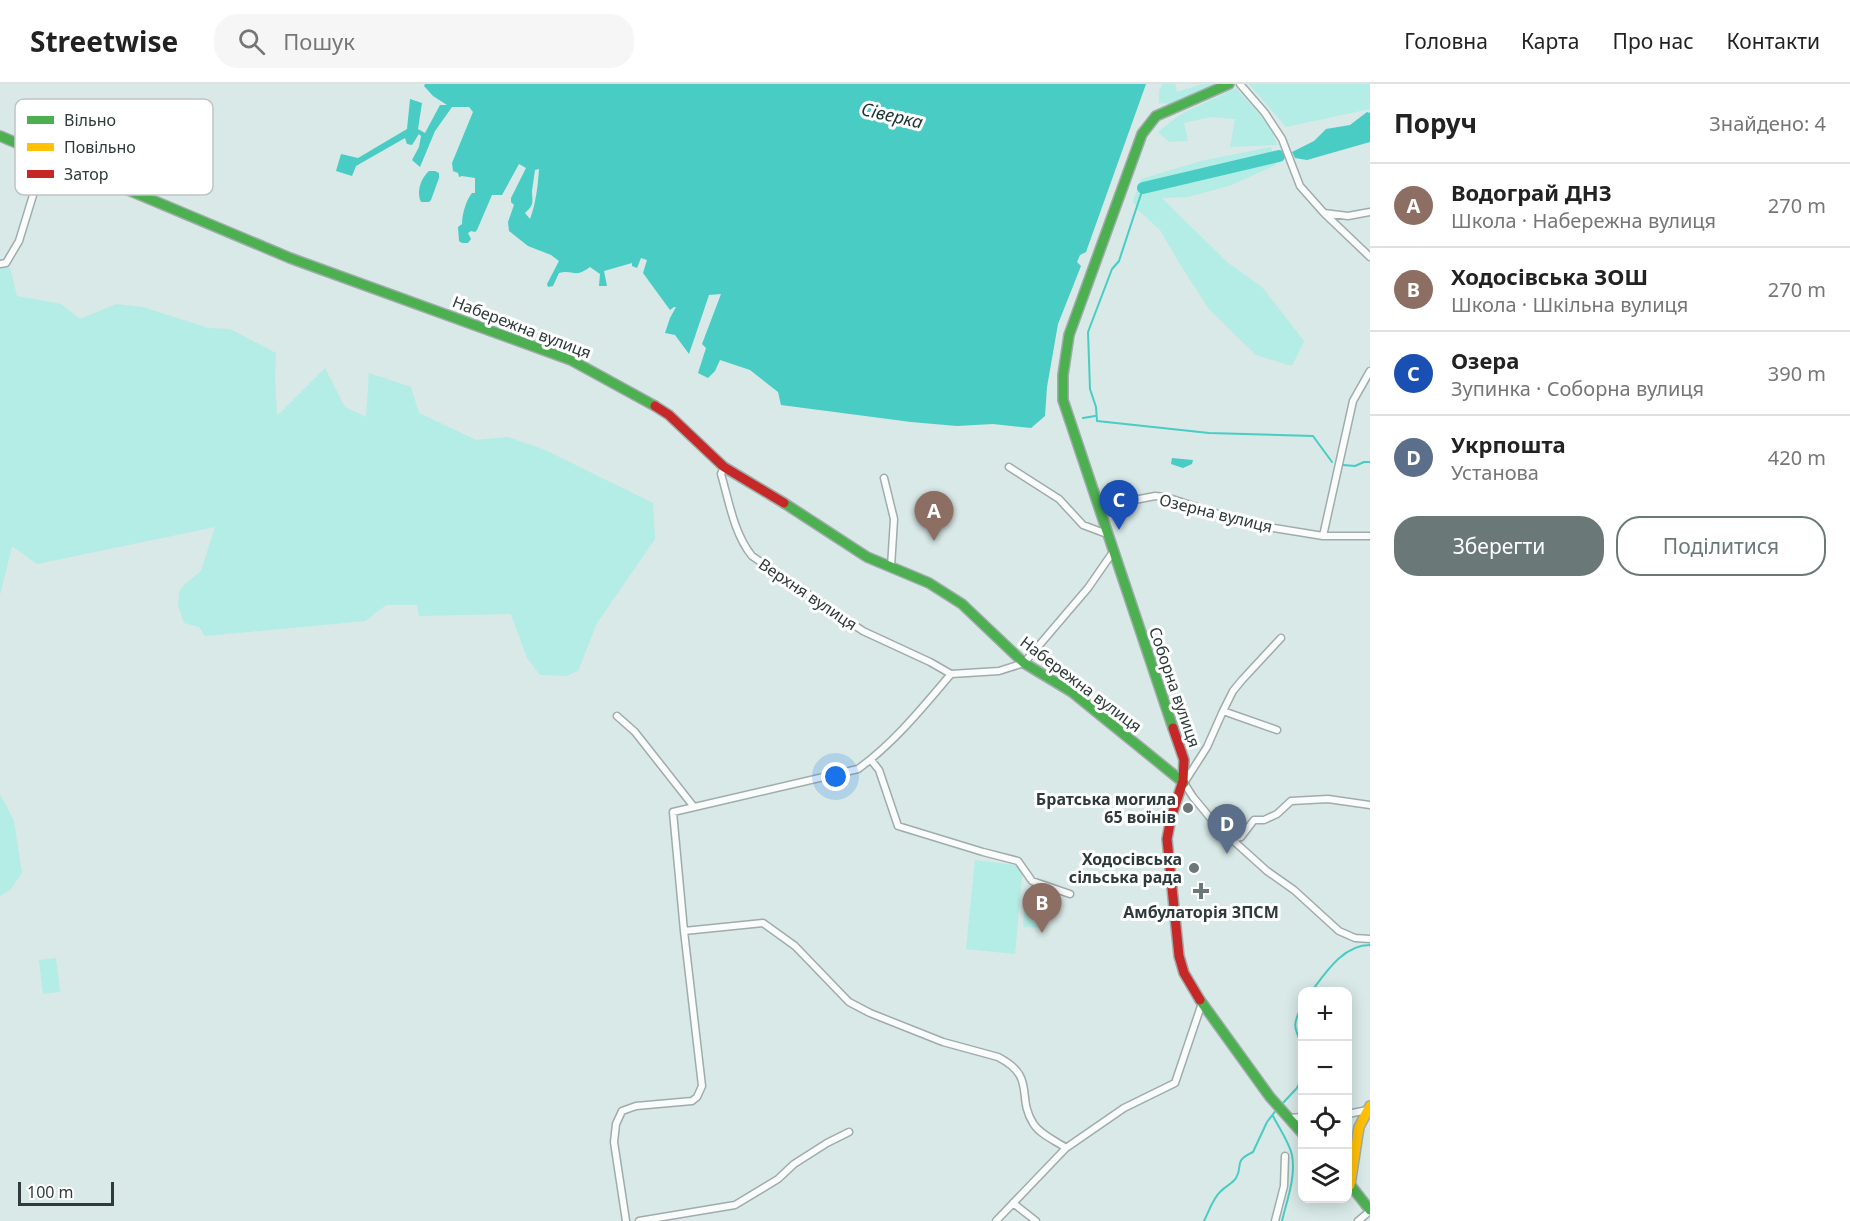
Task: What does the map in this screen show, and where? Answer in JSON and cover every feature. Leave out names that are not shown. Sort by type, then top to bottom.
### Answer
[{"type":"street","name":"Соборна вулиця","points":[[1229,84],[1156,116],[1142,134],[1069,335],[1063,369],[1063,400],[1181,750],[1185,768],[1184,783],[1170,821],[1167,849],[1179,956],[1184,973],[1202,1003],[1270,1097],[1298,1128]]},
{"type":"street","points":[[1240,84],[1266,112],[1282,139],[1300,186],[1324,213],[1370,257]]},
{"type":"street","name":"Набережна вулиця","points":[[0,136],[15,143]]},
{"type":"street","points":[[0,264],[6,263],[19,241],[33,195]]},
{"type":"street","name":"Набережна вулиця","points":[[138,195],[299,262],[571,360],[656,405],[724,467],[867,557],[929,582],[962,604],[1024,663],[1072,692],[1184,783]]},
{"type":"street","points":[[1324,213],[1348,216],[1370,212]]},
{"type":"street","points":[[1323,536],[1353,401],[1370,370]]},
{"type":"street","name":"Верхня вулиця","points":[[724,467],[721,474],[735,522],[743,543],[752,556],[863,631],[951,674]]},
{"type":"street","points":[[1009,467],[1059,499],[1083,525],[1107,534]]},
{"type":"street","points":[[884,478],[894,519],[891,567]]},
{"type":"street","name":"Озерна вулиця","points":[[1098,507],[1155,496],[1166,497],[1249,524],[1323,536],[1370,536]]},
{"type":"street","points":[[626,1221],[614,1142],[615,1124],[622,1111],[636,1106],[692,1101],[697,1097],[702,1086],[673,812],[858,769],[871,760],[922,708],[951,674],[999,671],[1024,663],[1088,588],[1113,552]]},
{"type":"street","points":[[1281,638],[1242,680],[1222,711],[1207,747],[1184,783],[1203,811],[1217,826],[1267,871],[1294,890],[1339,931],[1355,938],[1370,939]]},
{"type":"street","points":[[1222,711],[1277,730]]},
{"type":"street","points":[[617,716],[635,732],[694,807]]},
{"type":"street","points":[[871,760],[879,770],[898,826],[1018,861],[1032,881],[1070,894]]},
{"type":"street","points":[[1232,839],[1241,837],[1254,820],[1264,820],[1277,814],[1291,801],[1328,799],[1370,806]]},
{"type":"street","points":[[684,930],[763,923],[795,946],[849,1002],[943,1042],[1005,1060],[1022,1078],[1026,1092],[1027,1113],[1034,1126],[1066,1148]]},
{"type":"street","points":[[996,1221],[1066,1148],[1124,1108],[1175,1083],[1202,1003]]},
{"type":"street","points":[[1352,1114],[1369,1108]]},
{"type":"street","points":[[1352,1167],[1359,1128],[1369,1108]]},
{"type":"street","points":[[1288,1116],[1298,1117]]},
{"type":"street","points":[[639,1221],[735,1204],[778,1179],[794,1164],[827,1143],[849,1132]]},
{"type":"street","points":[[1275,1221],[1284,1186],[1285,1156]]},
{"type":"street","points":[[1352,1188],[1370,1210],[1358,1221]]},
{"type":"street","points":[[1013,1203],[1036,1221]]},
{"type":"shaded area","points":[[1163,84],[1175,84],[1177,92],[1202,84],[1220,84],[1171,104],[1159,103],[1159,90]]},
{"type":"shaded area","points":[[1249,84],[1370,84],[1370,109],[1286,127]]},
{"type":"shaded area","points":[[1236,88],[1272,129],[1277,145],[1230,147],[1235,119],[1210,117],[1184,123],[1188,141],[1169,142],[1158,132],[1181,114]]},
{"type":"shaded area","points":[[1271,147],[1276,165],[1229,186],[1187,197],[1162,198],[1227,262],[1262,287],[1304,341],[1292,366],[1256,355],[1209,309],[1160,230],[1138,210],[1133,201],[1141,179],[1201,161]]},
{"type":"shaded area","points":[[10,267],[17,296],[61,304],[80,319],[116,304],[143,307],[208,328],[230,329],[276,353],[277,416],[325,368],[345,407],[366,417],[369,373],[411,387],[419,413],[476,440],[508,437],[545,450],[653,503],[655,539],[597,623],[578,671],[566,676],[540,675],[527,658],[511,614],[419,616],[417,605],[386,605],[365,621],[205,636],[199,627],[184,623],[178,605],[179,592],[201,571],[215,527],[37,564],[12,546],[0,595],[0,268]]},
{"type":"shaded area","points":[[0,794],[14,821],[22,873],[10,890],[0,896]]},
{"type":"shaded area","points":[[975,860],[1023,866],[1015,954],[966,949]]},
{"type":"shaded area","points":[[1026,889],[1046,890],[1043,928],[1023,927]]},
{"type":"shaded area","points":[[56,958],[60,992],[43,994],[39,960]]},
{"type":"water","points":[[425,84],[1146,84],[1086,252],[1080,255],[1077,262],[1081,266],[1058,324],[1047,387],[1045,416],[1031,428],[993,424],[957,426],[911,422],[781,405],[778,392],[750,370],[720,360],[715,371],[708,378],[698,373],[706,348],[702,344],[721,294],[709,295],[689,354],[675,335],[665,333],[676,307],[670,310],[643,273],[647,260],[641,258],[637,268],[632,266],[632,263],[604,271],[607,286],[599,286],[600,274],[590,267],[577,273],[559,273],[553,286],[548,287],[547,284],[559,261],[551,255],[528,246],[509,231],[508,222],[514,205],[511,198],[526,168],[519,164],[502,195],[492,195],[477,230],[468,233],[471,239],[468,243],[462,243],[459,241],[458,227],[462,224],[468,200],[472,193],[475,193],[475,178],[459,177],[458,173],[453,171],[452,163],[473,112],[469,107],[452,107],[435,131],[420,167],[412,160],[419,147],[421,136],[419,134],[412,145],[407,144],[405,138],[356,166],[352,176],[336,171],[341,154],[358,158],[407,129],[410,99],[422,103],[418,129],[425,133],[440,105],[447,105],[433,96],[424,86]],"holes":[[[539,169],[535,200],[530,219],[525,213],[532,203],[535,170]]]},
{"type":"water","points":[[1367,112],[1370,113],[1370,142],[1307,160],[1295,158],[1292,152],[1314,141],[1326,129],[1350,125]]},
{"type":"water","points":[[429,171],[439,173],[439,178],[431,200],[421,202],[420,185]]},
{"type":"water","points":[[1172,458],[1193,460],[1192,464],[1183,468],[1171,464]]},
{"type":"waterway","name":"Сіверка","points":[[1143,188],[1279,156]]},
{"type":"waterway","points":[[1143,188],[1119,261],[1112,269],[1088,332],[1090,389],[1096,407],[1097,421],[1209,433],[1313,436],[1332,462]]},
{"type":"waterway","points":[[1083,418],[1095,416]]},
{"type":"waterway","points":[[1343,465],[1355,466],[1370,462]]},
{"type":"waterway","points":[[1315,987],[1329,968],[1343,955],[1360,946],[1370,945]]},
{"type":"waterway","points":[[1298,1015],[1295,1025],[1298,1035]]},
{"type":"waterway","points":[[1281,1105],[1298,1086]]},
{"type":"waterway","points":[[1204,1221],[1216,1197],[1236,1178],[1243,1158],[1253,1152],[1267,1122],[1277,1109]]},
{"type":"waterway","points":[[1273,1116],[1289,1145],[1293,1163],[1282,1221]]},
{"type":"traffic: fast","points":[[1173,728],[1063,400],[1063,375],[1069,335],[1142,134],[1156,116],[1229,84]]},
{"type":"traffic: fast","points":[[0,136],[15,142]]},
{"type":"traffic: fast","points":[[140,195],[290,258],[571,360],[655,406]]},
{"type":"traffic: fast","points":[[784,503],[867,557],[929,583],[962,604],[1024,663],[1072,692],[1184,783]]},
{"type":"traffic: fast","points":[[1200,1000],[1270,1097],[1298,1128]]},
{"type":"traffic: fast","points":[[1352,1187],[1370,1210]]},
{"type":"traffic: slow","points":[[1352,1172],[1359,1127],[1370,1106]]},
{"type":"traffic: jam","points":[[655,406],[669,415],[724,467],[784,503]]},
{"type":"traffic: jam","points":[[1173,728],[1184,760],[1183,781],[1167,839],[1179,956],[1184,973],[1200,1000]]},
{"type":"place","name":"Озера","points":[[1119,530]]},
{"type":"place","name":"Водограй ДНЗ","points":[[934,541]]},
{"type":"place","name":"Братська могила 65 воїнів","points":[[1188,808]]},
{"type":"place","name":"Укрпошта","points":[[1227,854]]},
{"type":"place","name":"Ходосівська сільська рада","points":[[1194,868]]},
{"type":"place","name":"Амбулаторія ЗПСМ","points":[[1201,891]]},
{"type":"place","name":"Ходосівська ЗОШ","points":[[1042,933]]}]
